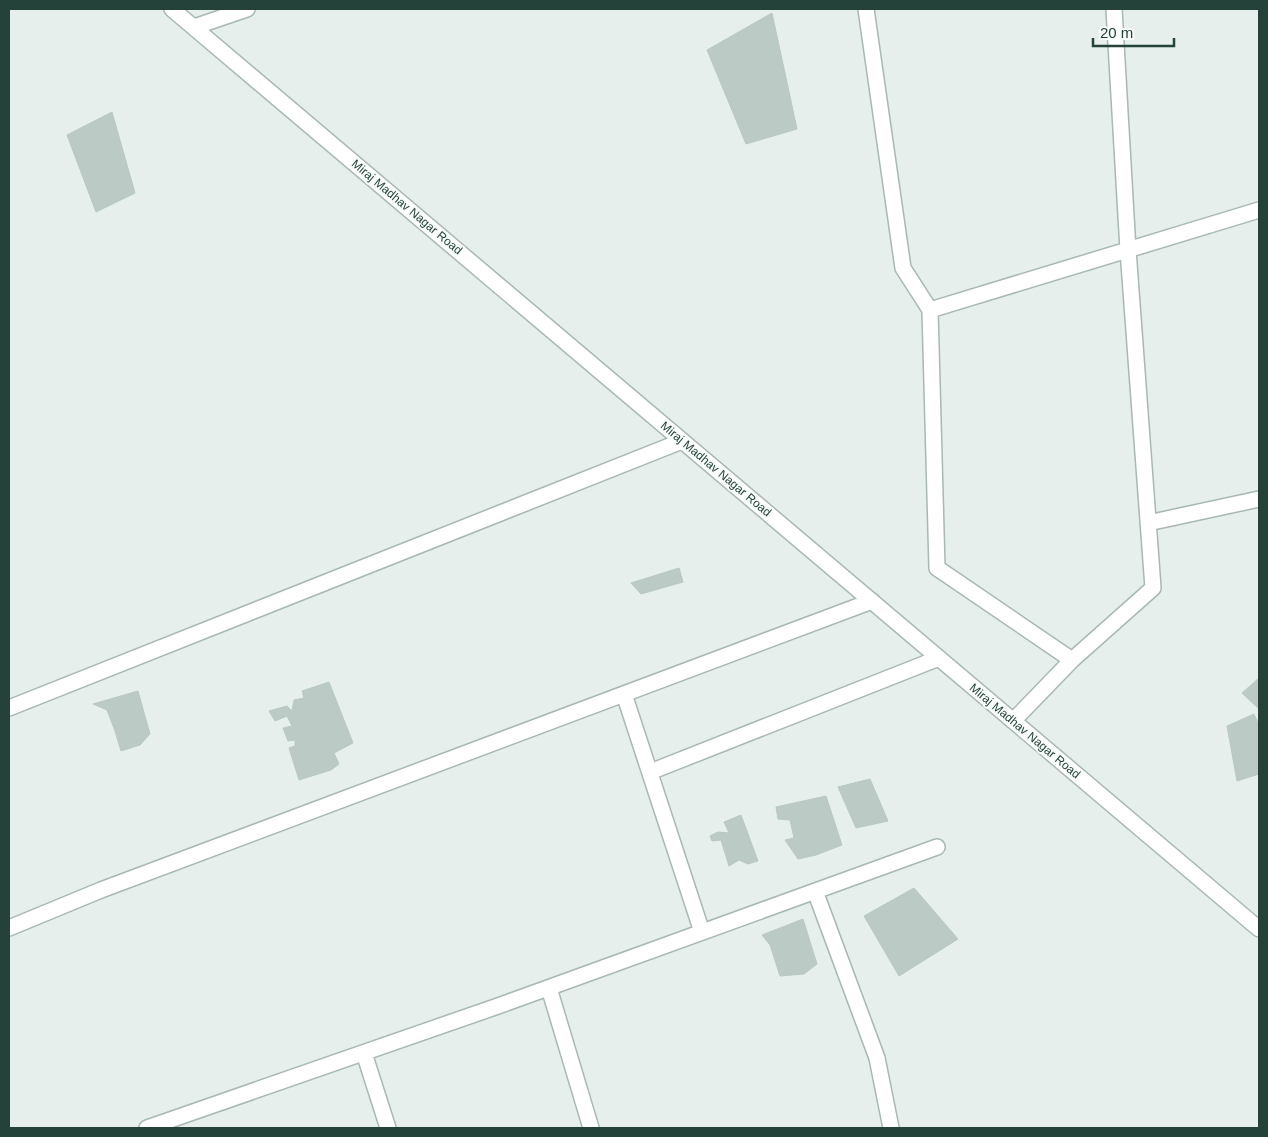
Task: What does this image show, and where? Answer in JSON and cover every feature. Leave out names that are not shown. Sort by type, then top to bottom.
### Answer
[{"type":"street","name":"Miraj Madhav Nagar Road","points":[[172,9],[1259,929]]},
{"type":"street","points":[[194,27],[247,9]]},
{"type":"street","points":[[866,9],[903,268],[930,310],[937,568],[1072,660]]},
{"type":"street","points":[[1013,721],[1072,660],[1153,588],[1128,250],[1114,9]]},
{"type":"street","points":[[930,310],[1259,210]]},
{"type":"street","points":[[9,708],[682,440]]},
{"type":"street","points":[[1148,523],[1259,499]]},
{"type":"street","points":[[9,928],[110,887],[872,601]]},
{"type":"street","points":[[650,772],[940,658]]},
{"type":"street","points":[[624,694],[702,932]]},
{"type":"street","points":[[147,1128],[549,988],[937,848]]},
{"type":"street","points":[[815,891],[877,1058],[891,1128]]},
{"type":"street","points":[[549,988],[591,1128]]},
{"type":"street","points":[[364,1053],[388,1128]]},
{"type":"building","points":[[772,13],[797,129],[746,144],[707,50]]},
{"type":"building","points":[[112,112],[135,193],[96,212],[67,135]]},
{"type":"building","points":[[679,568],[683,582],[641,594],[631,583]]},
{"type":"building","points":[[1259,678],[1259,709],[1242,693]]},
{"type":"building","points":[[329,682],[353,743],[334,753],[339,764],[331,770],[299,780],[289,748],[295,746],[295,740],[288,741],[283,728],[292,726],[287,716],[275,721],[269,711],[287,706],[292,711],[294,700],[304,698],[302,691]]},
{"type":"building","points":[[138,691],[150,734],[140,745],[121,751],[107,710],[93,704]]},
{"type":"building","points":[[1254,714],[1259,725],[1259,774],[1237,781],[1227,726]]},
{"type":"building","points":[[870,779],[888,821],[856,828],[838,787]]},
{"type":"building","points":[[826,796],[842,845],[816,855],[798,859],[785,840],[794,838],[790,820],[778,819],[776,807]]},
{"type":"building","points":[[741,815],[758,861],[748,864],[739,860],[729,866],[721,840],[712,841],[710,836],[718,832],[729,833],[724,822]]},
{"type":"building","points":[[914,888],[958,939],[899,976],[864,916]]},
{"type":"building","points":[[803,919],[817,964],[804,974],[780,976],[770,945],[762,935]]}]
